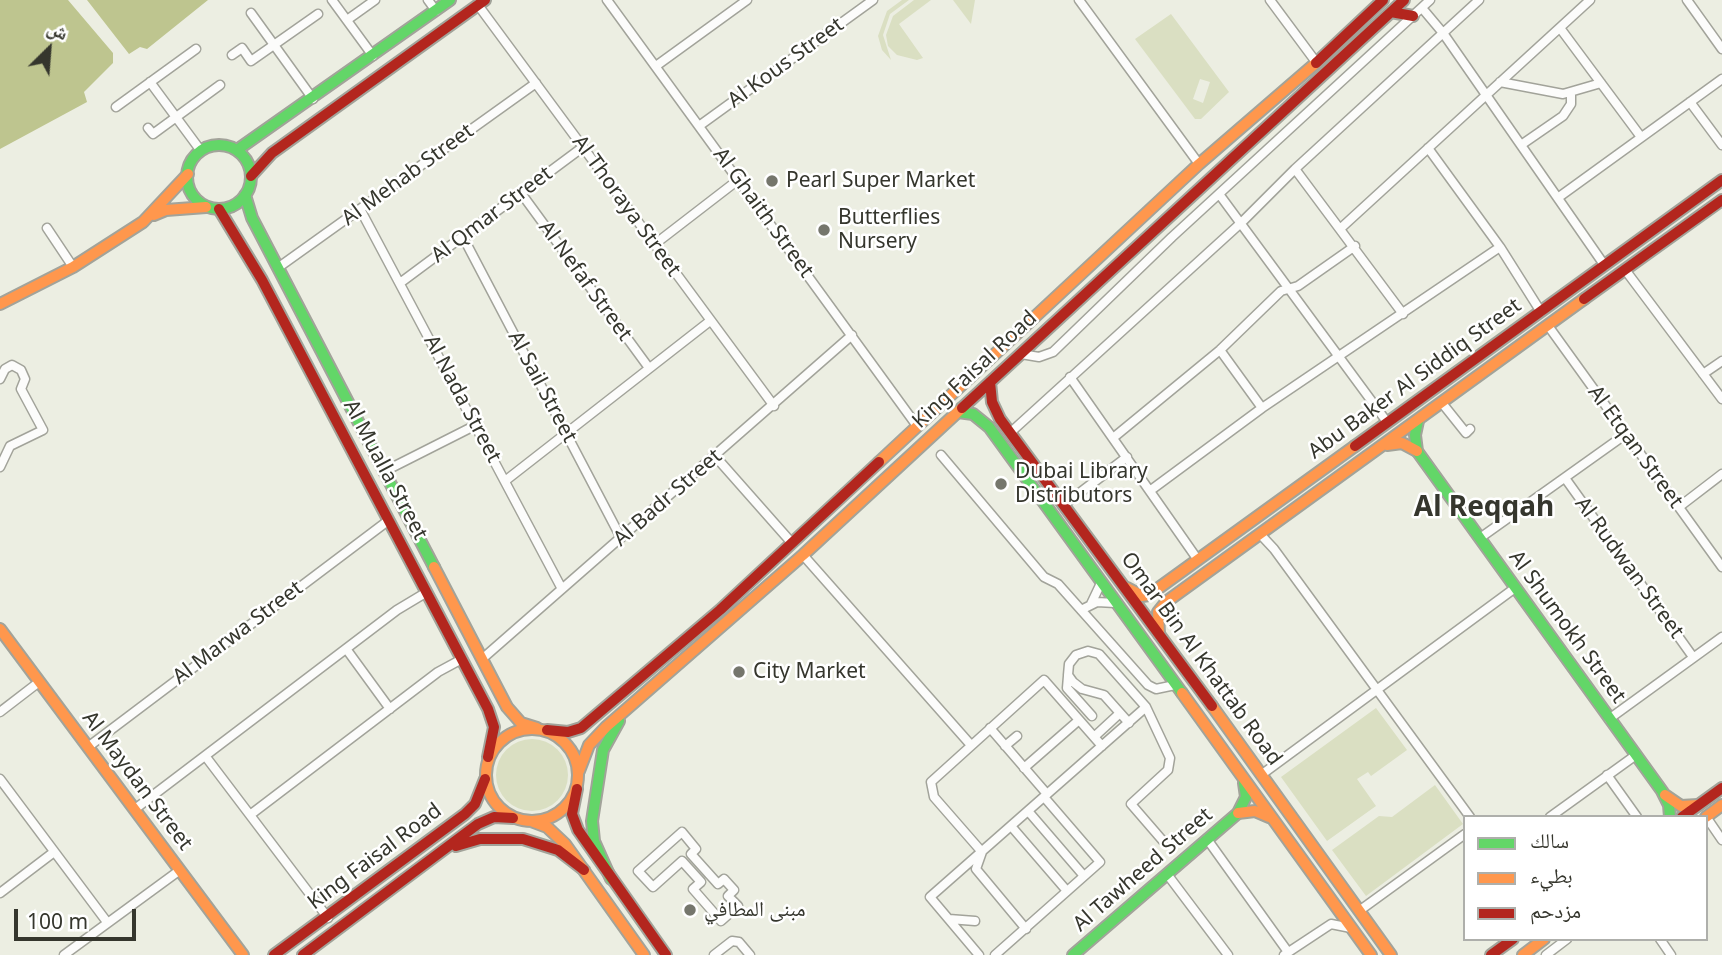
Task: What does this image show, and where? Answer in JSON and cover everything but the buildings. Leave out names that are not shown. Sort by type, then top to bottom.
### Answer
[{"type":"street","points":[[331,0],[373,56]]},
{"type":"street","points":[[347,20],[374,0]]},
{"type":"street","points":[[428,0],[436,11]]},
{"type":"street","points":[[237,150],[450,0]]},
{"type":"street","name":"Al Ghaith Street","points":[[607,0],[917,426]]},
{"type":"street","points":[[656,66],[747,0]]},
{"type":"street","name":"Al Kous Street","points":[[699,126],[873,0]]},
{"type":"street","points":[[1079,0],[1199,164]]},
{"type":"street","points":[[1224,168],[1252,134],[1319,71],[1316,62],[1270,0]]},
{"type":"street","name":"King Faisal Road","points":[[542,729],[568,732],[581,728],[726,605],[1199,164],[1384,0]]},
{"type":"street","name":"King Faisal Road","points":[[579,771],[589,745],[803,555],[1404,0]]},
{"type":"street","points":[[1021,354],[1040,357],[1053,352],[1219,194],[1430,0]]},
{"type":"street","points":[[1011,432],[1242,222],[1295,169],[1479,0]]},
{"type":"street","points":[[1341,228],[1590,0]]},
{"type":"street","points":[[1687,0],[1722,49]]},
{"type":"street","points":[[0,304],[73,267],[148,218],[166,210],[214,208],[238,202],[245,195],[251,176],[272,153],[482,2]]},
{"type":"street","name":"Al Thoraya Street","points":[[482,2],[536,83],[774,406]]},
{"type":"street","points":[[1391,12],[1418,12],[1443,33],[1605,265]]},
{"type":"street","points":[[251,13],[313,99]]},
{"type":"street","points":[[232,55],[242,48],[251,61],[318,13]]},
{"type":"street","points":[[1560,27],[1641,137]]},
{"type":"street","points":[[116,107],[196,49]]},
{"type":"street","points":[[1559,197],[1722,79]]},
{"type":"street","points":[[150,82],[201,151]]},
{"type":"street","points":[[1500,82],[1548,92],[1571,93],[1601,83]]},
{"type":"street","name":"Al Mehab Street","points":[[279,267],[536,83]]},
{"type":"street","points":[[148,128],[153,134],[220,85]]},
{"type":"street","points":[[1521,145],[1563,116],[1571,104],[1571,93]]},
{"type":"street","points":[[1690,102],[1722,145]]},
{"type":"street","points":[[148,218],[187,174],[194,157],[201,151],[219,145],[237,150],[249,166],[251,176]]},
{"type":"street","name":"Al Qmar Street","points":[[400,283],[583,147]]},
{"type":"street","points":[[1428,148],[1500,247],[1541,312]]},
{"type":"street","points":[[1295,169],[1403,314]]},
{"type":"street","points":[[187,174],[193,194],[214,208]]},
{"type":"street","points":[[654,244],[738,180]]},
{"type":"street","name":"Abu Baker Al Siddiq Street","points":[[1127,588],[1142,596],[1149,595],[1722,180]]},
{"type":"street","name":"Al Nefaf Street","points":[[521,193],[649,369]]},
{"type":"street","points":[[1219,194],[1387,422]]},
{"type":"street","name":"Al Mualla Street","points":[[245,195],[252,218],[482,659],[514,716],[521,723],[542,729]]},
{"type":"street","name":"Abu Baker Al Siddiq Street","points":[[1159,634],[1158,612],[1166,602],[1722,200]]},
{"type":"street","name":"Al Mualla Street","points":[[214,208],[262,280],[462,659],[494,727],[488,757]]},
{"type":"street","name":"Al Nada Street","points":[[360,209],[562,589]]},
{"type":"street","points":[[47,228],[73,267]]},
{"type":"street","name":"Al Sail Street","points":[[463,237],[621,538]]},
{"type":"street","points":[[1113,438],[1220,350],[1281,291],[1298,286],[1354,246]]},
{"type":"street","points":[[1151,490],[1262,408],[1500,247]]},
{"type":"street","points":[[1626,271],[1722,399]]},
{"type":"street","points":[[505,481],[710,321]]},
{"type":"street","name":"Al Etqan Street","points":[[1549,327],[1722,567]]},
{"type":"street","name":"Al Badr Street","points":[[482,659],[852,335]]},
{"type":"street","points":[[1443,403],[1460,383],[1500,351],[1497,347],[1489,349]]},
{"type":"street","points":[[1220,350],[1262,408]]},
{"type":"street","points":[[1703,374],[1722,360]]},
{"type":"street","points":[[0,379],[5,369],[12,365],[21,370],[25,379],[21,389],[43,430],[10,446],[0,467]]},
{"type":"street","points":[[1070,377],[1198,560]]},
{"type":"street","name":"Omar Bin Al Khattab Road","points":[[990,383],[994,408],[1391,955]]},
{"type":"street","name":"Omar Bin Al Khattab Road","points":[[958,412],[968,412],[982,419],[1371,955]]},
{"type":"street","points":[[1417,451],[1415,435],[1418,421]]},
{"type":"street","points":[[385,471],[475,425]]},
{"type":"street","points":[[1480,538],[1626,435]]},
{"type":"street","points":[[1383,445],[1402,443],[1417,451]]},
{"type":"street","name":"Al Shumokh Street","points":[[1417,451],[1662,791],[1669,805],[1670,815]]},
{"type":"street","points":[[941,455],[1044,578],[1058,584],[1148,685],[1156,689],[1175,685]]},
{"type":"street","points":[[715,456],[792,542]]},
{"type":"street","points":[[1065,504],[1127,457]]},
{"type":"street","points":[[1293,510],[1287,510],[1286,502],[1325,473],[1338,458]]},
{"type":"street","points":[[1679,507],[1722,474]]},
{"type":"street","name":"Al Rudwan Street","points":[[1565,478],[1693,657]]},
{"type":"street","points":[[1037,493],[1042,484],[1050,484]]},
{"type":"street","name":"Al Marwa Street","points":[[88,747],[389,520]]},
{"type":"street","points":[[1260,534],[1275,549],[1468,815]]},
{"type":"street","points":[[803,555],[970,744]]},
{"type":"street","points":[[1091,604],[1101,583]]},
{"type":"street","points":[[1261,775],[1515,588]]},
{"type":"street","points":[[135,809],[397,610],[427,592]]},
{"type":"street","points":[[1081,610],[1091,604],[1115,603]]},
{"type":"street","name":"Al Maydan Street","points":[[0,629],[243,955]]},
{"type":"street","points":[[1609,719],[1722,637]]},
{"type":"street","points":[[347,650],[390,709]]},
{"type":"street","points":[[1092,716],[1067,688],[1069,664],[1076,654],[1088,651],[1099,654],[1146,708],[1171,763],[1163,776],[1131,804],[1163,841]]},
{"type":"street","points":[[250,816],[438,672],[462,659]]},
{"type":"street","points":[[1068,675],[1082,689],[1104,695],[1129,723]]},
{"type":"street","points":[[982,852],[930,790],[934,776],[970,744],[1044,680],[1102,746]]},
{"type":"street","points":[[0,712],[39,682]]},
{"type":"street","points":[[979,955],[930,897],[1146,708]]},
{"type":"street","points":[[611,879],[594,841],[592,821],[603,750],[626,711]]},
{"type":"street","points":[[1094,737],[1120,713]]},
{"type":"street","points":[[1024,768],[1079,720]]},
{"type":"street","points":[[990,728],[1100,862],[995,955]]},
{"type":"street","points":[[645,955],[555,833],[496,805],[485,779],[488,757],[496,744],[508,735],[542,729],[569,746],[579,771],[572,814],[578,830],[661,953]]},
{"type":"street","points":[[1005,746],[1017,736]]},
{"type":"street","points":[[1560,814],[1636,755]]},
{"type":"street","points":[[206,757],[328,918]]},
{"type":"street","points":[[1607,775],[1636,815]]},
{"type":"street","name":"Al Tawheed Street","points":[[1073,955],[1238,813],[1246,797],[1242,776]]},
{"type":"street","points":[[0,779],[107,922]]},
{"type":"street","name":"King Faisal Road","points":[[274,955],[328,918],[465,814],[475,804],[485,779]]},
{"type":"street","points":[[1685,815],[1722,788]]},
{"type":"street","points":[[0,795],[8,789]]},
{"type":"street","points":[[525,821],[559,813],[577,789]]},
{"type":"street","name":"Al Shumokh Street","points":[[1662,791],[1681,806],[1700,804]]},
{"type":"street","points":[[1708,819],[1722,805]]},
{"type":"street","points":[[1028,811],[1084,876]]},
{"type":"street","name":"Al Tawheed Street","points":[[1238,813],[1255,811],[1273,820]]},
{"type":"street","name":"King Faisal Road","points":[[303,955],[478,824],[494,817],[525,821]]},
{"type":"street","points":[[1708,821],[1722,840]]},
{"type":"street","points":[[1011,826],[1067,891]]},
{"type":"street","points":[[682,832],[696,849],[691,853],[718,884],[724,879],[734,890],[728,895],[737,906],[721,921],[693,889],[701,882],[682,861],[653,887],[639,871],[682,832]]},
{"type":"street","points":[[1359,911],[1463,835]]},
{"type":"street","points":[[443,852],[480,839],[523,839],[558,850],[583,870]]},
{"type":"street","points":[[1207,839],[1286,954],[1331,924],[1336,907]]},
{"type":"street","points":[[0,893],[54,852]]},
{"type":"street","points":[[982,852],[976,869],[1026,929]]},
{"type":"street","points":[[1314,876],[1326,877],[1328,868]]},
{"type":"street","points":[[64,955],[180,870]]},
{"type":"street","points":[[1167,874],[1228,955]]},
{"type":"street","points":[[949,919],[975,921]]},
{"type":"street","points":[[1331,924],[1351,928]]},
{"type":"street","points":[[714,955],[732,941],[739,942],[750,955]]},
{"type":"street","points":[[1491,955],[1509,941]]},
{"type":"street","points":[[1523,955],[1543,941],[1547,954],[1564,941]]},
{"type":"shaded area","points":[[0,0],[68,0],[113,53],[113,63],[84,92],[87,102],[0,149]]},
{"type":"shaded area","points":[[87,0],[208,0],[147,49],[140,47],[129,54]]},
{"type":"shaded area","points":[[902,0],[909,0],[890,14],[883,35],[891,60],[882,50],[878,36],[887,11]]},
{"type":"shaded area","points":[[914,0],[931,0],[899,24],[923,58],[917,60],[897,55],[888,46],[886,35],[893,16]]},
{"type":"shaded area","points":[[953,0],[975,0],[971,24]]},
{"type":"shaded area","points":[[1171,14],[1229,92],[1201,119],[1195,119],[1135,39]],"holes":[[[1200,79],[1210,82],[1203,103],[1193,99]]]},
{"type":"shaded area","points":[[1376,708],[1407,750],[1371,776],[1368,772],[1357,779],[1376,806],[1327,841],[1281,777]]},
{"type":"shaded area","points":[[532,739],[546,742],[558,749],[565,761],[568,775],[565,789],[558,801],[546,808],[532,811],[518,808],[506,801],[499,789],[496,775],[499,761],[506,749],[518,742]]},
{"type":"shaded area","points":[[1435,785],[1463,824],[1366,896],[1332,850],[1379,816],[1392,817]]},
{"type":"traffic: fast","points":[[237,150],[450,0]]},
{"type":"traffic: fast","points":[[219,145],[237,151],[245,159],[251,177],[245,195],[237,203],[219,209],[201,203],[193,195],[187,177],[193,159],[201,151],[219,145]]},
{"type":"traffic: fast","points":[[245,195],[252,218],[434,567]]},
{"type":"traffic: fast","points":[[958,412],[973,414],[989,427],[1182,693]]},
{"type":"traffic: fast","points":[[1418,421],[1415,435],[1417,451],[1662,791],[1669,805],[1670,815]]},
{"type":"traffic: fast","points":[[611,879],[594,841],[592,821],[603,750],[619,721]]},
{"type":"traffic: fast","points":[[1073,955],[1238,813],[1246,797],[1244,783]]},
{"type":"traffic: slow","points":[[879,462],[1199,164],[1316,63]]},
{"type":"traffic: slow","points":[[0,304],[73,267],[143,222],[188,174]]},
{"type":"traffic: slow","points":[[154,215],[166,210],[206,207]]},
{"type":"traffic: slow","points":[[1159,634],[1158,612],[1166,602],[1584,299]]},
{"type":"traffic: slow","points":[[579,771],[589,745],[606,727],[803,555],[962,408]]},
{"type":"traffic: slow","points":[[1387,445],[1402,443],[1417,451]]},
{"type":"traffic: slow","points":[[1127,588],[1142,596],[1149,595],[1355,446]]},
{"type":"traffic: slow","points":[[434,567],[507,707],[521,723],[537,728]]},
{"type":"traffic: slow","points":[[0,629],[243,955]]},
{"type":"traffic: slow","points":[[1182,693],[1371,955]]},
{"type":"traffic: slow","points":[[1212,706],[1391,955]]},
{"type":"traffic: slow","points":[[523,729],[541,729],[558,736],[571,749],[578,766],[578,775],[578,784],[571,801],[558,814],[541,821],[523,821],[506,814],[493,801],[486,784],[486,766],[493,749],[506,736],[523,729]]},
{"type":"traffic: slow","points":[[1665,795],[1681,806],[1698,805]]},
{"type":"traffic: slow","points":[[1708,816],[1722,805]]},
{"type":"traffic: slow","points":[[1238,813],[1255,811],[1269,817]]},
{"type":"traffic: slow","points":[[531,821],[547,827],[565,844],[644,955]]},
{"type":"traffic: slow","points":[[1523,955],[1541,941]]},
{"type":"traffic: jam","points":[[251,176],[272,153],[485,0]]},
{"type":"traffic: jam","points":[[1316,63],[1383,0]]},
{"type":"traffic: jam","points":[[962,408],[1404,0]]},
{"type":"traffic: jam","points":[[1391,12],[1413,16]]},
{"type":"traffic: jam","points":[[1355,446],[1722,180]]},
{"type":"traffic: jam","points":[[1584,299],[1722,200]]},
{"type":"traffic: jam","points":[[219,209],[262,280],[488,709],[494,727],[488,757]]},
{"type":"traffic: jam","points":[[990,382],[992,402],[1000,419],[1212,706]]},
{"type":"traffic: jam","points":[[547,730],[568,732],[581,728],[720,610],[879,462]]},
{"type":"traffic: jam","points":[[274,955],[465,814],[475,804],[485,779]]},
{"type":"traffic: jam","points":[[1685,815],[1722,788]]},
{"type":"traffic: jam","points":[[577,789],[572,814],[578,830],[666,955]]},
{"type":"traffic: jam","points":[[303,955],[478,824],[494,817],[513,818]]},
{"type":"traffic: jam","points":[[456,846],[480,839],[523,839],[558,850],[584,870]]},
{"type":"traffic: jam","points":[[1491,955],[1510,941]]},
{"type":"place","name":"Pearl Super Market","points":[[772,181]]},
{"type":"place","name":"Butterflies Nursery","points":[[824,230]]},
{"type":"place","name":"Dubai Library Distributors","points":[[1001,484]]},
{"type":"place","name":"City Market","points":[[739,672]]},
{"type":"place","name":"مبنى المطافي","points":[[690,910]]},
{"type":"district","name":"Al Reqqah","points":[[1484,508]]}]
